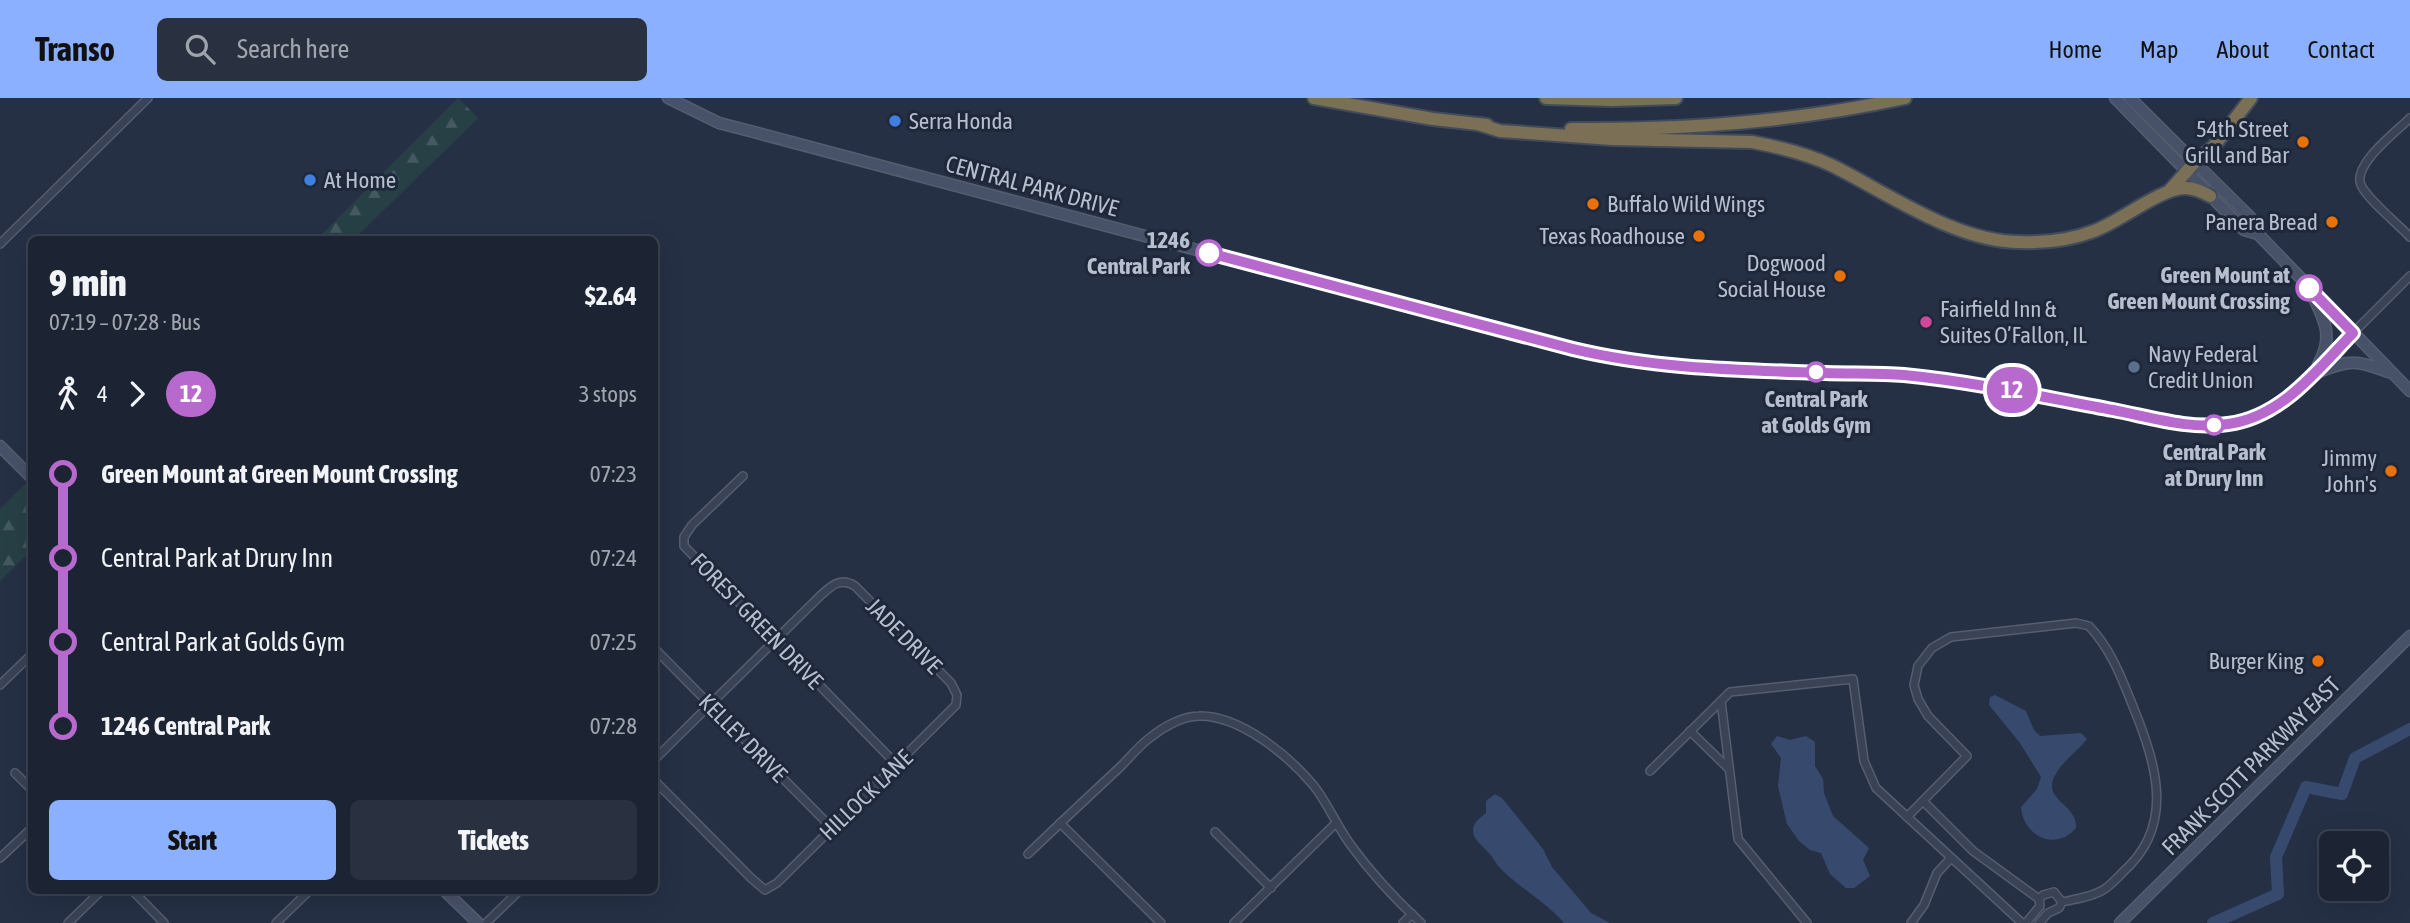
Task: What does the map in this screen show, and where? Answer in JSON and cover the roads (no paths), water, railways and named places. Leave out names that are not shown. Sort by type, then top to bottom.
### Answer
[{"type":"highway","points":[[1314,98],[1478,124],[1622,129],[1696,126],[1793,117],[1905,98]]},
{"type":"highway","points":[[1546,98],[1676,98]]},
{"type":"highway","points":[[2167,193],[2185,172],[2214,146],[2251,98]]},
{"type":"highway","points":[[1478,124],[1500,131],[1612,139],[1752,142],[1774,146],[1831,165],[1944,223],[1989,238],[2017,243],[2072,238],[2094,231],[2182,188],[2196,189],[2210,196]]},
{"type":"street","points":[[0,244],[148,98]]},
{"type":"street","name":"CENTRAL PARK DRIVE","points":[[668,98],[712,120],[750,131],[1573,349],[1628,361],[1718,369],[1903,375],[1998,387],[2191,425],[2227,425],[2254,418],[2281,404],[2353,333]]},
{"type":"street","points":[[2115,98],[2244,230],[2258,234]]},
{"type":"street","points":[[2130,98],[2250,216],[2258,234],[2410,391]]},
{"type":"street","points":[[2410,118],[2364,163],[2359,177],[2363,189],[2410,237]]},
{"type":"street","points":[[2353,333],[2410,276]]},
{"type":"street","points":[[2308,287],[2328,335],[2312,375]]},
{"type":"street","points":[[2312,375],[2339,364],[2359,361],[2393,374]]},
{"type":"street","points":[[0,446],[28,474]]},
{"type":"street","name":"FOREST GREEN DRIVE","points":[[743,476],[692,525],[684,537],[684,547],[897,765]]},
{"type":"street","name":"JADE DRIVE","points":[[775,639],[828,588],[846,581],[855,586],[951,684],[957,695]]},
{"type":"street","points":[[1907,817],[1968,756],[1927,716],[1918,699],[1914,685],[1919,666],[1932,648],[1951,637],[2076,623],[2089,626],[2113,661],[2137,717],[2158,786],[2157,811],[2144,847],[2132,864],[2102,891],[2062,902],[2059,908],[2048,913],[2039,923]]},
{"type":"street","name":"FRANK SCOTT PARKWAY EAST","points":[[2120,923],[2410,636]]},
{"type":"street","points":[[658,756],[775,639]]},
{"type":"street","name":"KELLEY DRIVE","points":[[658,652],[832,828]]},
{"type":"street","points":[[0,685],[28,658]]},
{"type":"street","points":[[1650,771],[1730,692],[1853,679],[1866,771],[1883,797],[2024,923],[2040,906],[2039,899],[1973,851],[1923,801]]},
{"type":"street","name":"HILLOCK LANE","points":[[658,784],[765,890],[778,883],[897,765],[956,705],[957,695]]},
{"type":"street","points":[[1721,701],[1737,834],[1741,844],[1807,923]]},
{"type":"street","points":[[1028,854],[1150,737],[1182,719],[1199,716],[1236,724],[1271,746],[1315,788],[1374,876],[1421,923]]},
{"type":"street","points":[[1690,731],[1729,769]]},
{"type":"street","points":[[15,774],[28,786]]},
{"type":"street","points":[[1060,823],[1160,923]]},
{"type":"street","points":[[1234,923],[1336,823]]},
{"type":"street","points":[[0,858],[28,832]]},
{"type":"street","points":[[1215,832],[1271,888]]},
{"type":"street","points":[[1911,923],[1924,905],[1937,873],[1951,858]]},
{"type":"street","points":[[2039,899],[2054,892],[2062,902]]},
{"type":"street","points":[[68,923],[98,894]]},
{"type":"street","points":[[136,894],[164,923]]},
{"type":"street","points":[[276,923],[306,894]]},
{"type":"street","points":[[448,894],[478,923]]},
{"type":"street","points":[[486,923],[516,894]]},
{"type":"street","points":[[1403,923],[1412,914]]},
{"type":"water","points":[[1995,695],[2026,711],[2034,730],[2040,736],[2081,733],[2087,739],[2060,768],[2052,781],[2055,795],[2075,820],[2076,828],[2068,835],[2050,840],[2042,837],[2034,833],[2023,817],[2021,807],[2037,789],[2041,777],[2020,743],[1989,705],[1990,697]]},
{"type":"water","points":[[1777,736],[1790,740],[1806,736],[1815,742],[1815,766],[1823,779],[1824,793],[1833,816],[1869,848],[1863,860],[1870,876],[1854,888],[1846,888],[1830,874],[1821,853],[1810,850],[1799,841],[1787,824],[1778,786],[1781,758],[1771,744]]},
{"type":"water","points":[[1495,794],[1502,798],[1543,849],[1552,867],[1591,913],[1610,923],[1564,923],[1499,867],[1473,834],[1476,822],[1486,813],[1486,801]]},
{"type":"waterway","points":[[2213,923],[2278,894],[2276,857],[2306,787],[2342,794],[2355,758],[2410,729]]},
{"type":"place","name":"Serra Honda","points":[[895,121]]},
{"type":"place","name":"54th Street Grill and Bar","points":[[2303,142]]},
{"type":"place","name":"At Home","points":[[310,180]]},
{"type":"place","name":"Buffalo Wild Wings","points":[[1593,204]]},
{"type":"place","name":"Panera Bread","points":[[2332,222]]},
{"type":"place","name":"Texas Roadhouse","points":[[1699,236]]},
{"type":"place","name":"1246 Central Park","points":[[1209,253]]},
{"type":"place","name":"Dogwood Social House","points":[[1840,276]]},
{"type":"place","name":"Green Mount at Green Mount Crossing","points":[[2309,288]]},
{"type":"place","name":"Fairfield Inn & Suites O’Fallon, IL","points":[[1926,322]]},
{"type":"place","name":"Navy Federal Credit Union","points":[[2134,367]]},
{"type":"place","name":"Central Park at Golds Gym","points":[[1816,372]]},
{"type":"place","name":"Central Park at Drury Inn","points":[[2214,425]]},
{"type":"place","name":"Jimmy John's","points":[[2391,471]]},
{"type":"place","name":"Burger King","points":[[2318,661]]}]
